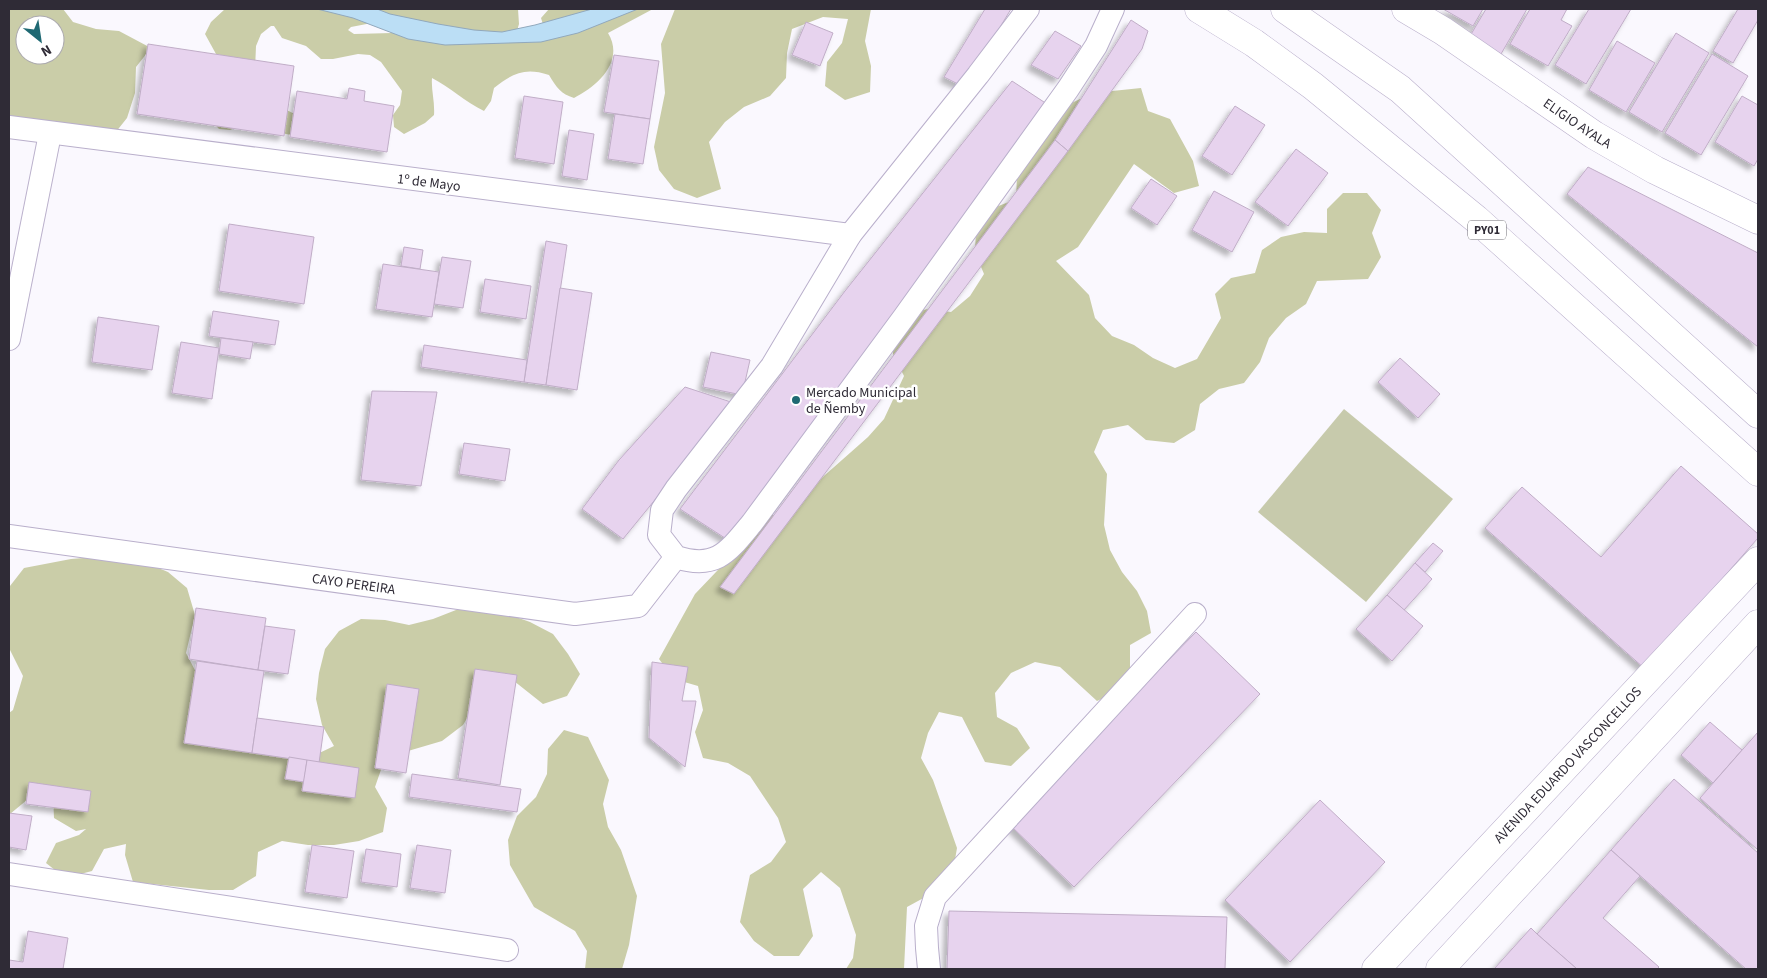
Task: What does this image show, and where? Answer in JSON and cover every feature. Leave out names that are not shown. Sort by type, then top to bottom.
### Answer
[{"type":"main road","name":"PY01","points":[[1199,9],[1254,43],[1313,86],[1476,219],[1758,472]]},
{"type":"main road","points":[[1285,9],[1400,89],[1758,414]]},
{"type":"main road","name":"ELIGIO AYALA","points":[[1406,9],[1443,31],[1594,134],[1655,170],[1758,220]]},
{"type":"main road","name":"AVENIDA EDUARDO VASCONCELLOS","points":[[1376,969],[1758,561]]},
{"type":"main road","points":[[1440,969],[1758,624]]},
{"type":"street","points":[[1028,9],[978,75],[850,235],[772,366],[676,489],[662,510],[658,536],[676,557],[705,562],[732,548],[752,523],[910,309],[1068,89],[1096,46],[1113,9]]},
{"type":"street","name":"1º de Mayo","points":[[9,127],[50,134],[850,235]]},
{"type":"street","points":[[9,340],[50,134]]},
{"type":"street","name":"CAYO PEREIRA","points":[[9,536],[575,614],[638,606],[676,557]]},
{"type":"street","points":[[929,969],[926,926],[935,897],[1195,614]]},
{"type":"street","points":[[9,874],[507,950]]},
{"type":"green space","points":[[9,9],[63,9],[73,22],[96,29],[119,31],[151,48],[136,67],[135,93],[127,118],[111,138],[9,118]]},
{"type":"green space","points":[[225,9],[518,9],[519,24],[514,41],[546,34],[541,18],[549,9],[653,9],[608,33],[613,53],[611,63],[600,80],[574,98],[559,90],[549,75],[526,72],[513,75],[494,88],[491,101],[484,111],[432,78],[434,115],[425,123],[404,134],[394,127],[393,115],[400,105],[402,91],[381,62],[370,55],[358,54],[333,59],[321,59],[306,46],[282,38],[274,26],[271,26],[261,34],[256,46],[255,70],[283,108],[306,120],[296,136],[241,125],[230,130],[219,129],[211,120],[230,57],[216,54],[205,34],[211,22]],"holes":[[[377,22],[392,33],[354,34],[348,30],[351,27]]]},
{"type":"green space","points":[[675,9],[871,9],[865,41],[871,66],[870,92],[845,100],[825,86],[827,62],[842,43],[848,19],[823,17],[792,29],[787,53],[786,78],[770,96],[744,107],[725,122],[709,142],[721,189],[697,198],[674,189],[659,170],[654,147],[665,93],[661,44]]},
{"type":"green space","points":[[1141,88],[1148,111],[1170,119],[1193,161],[1199,186],[1174,193],[1134,164],[1078,247],[1056,261],[1089,295],[1095,318],[1112,336],[1134,345],[1153,358],[1175,368],[1197,359],[1221,318],[1215,294],[1231,278],[1255,273],[1262,250],[1281,237],[1304,232],[1327,233],[1327,209],[1343,193],[1367,193],[1381,210],[1372,233],[1381,257],[1368,279],[1317,281],[1306,304],[1286,318],[1269,338],[1260,362],[1244,383],[1219,389],[1200,404],[1195,430],[1174,443],[1146,440],[1128,425],[1103,430],[1094,452],[1107,474],[1104,525],[1110,550],[1122,572],[1137,591],[1147,611],[1151,633],[1130,645],[1130,670],[1119,691],[1097,701],[1060,667],[1035,662],[1011,673],[995,693],[997,717],[1017,728],[1030,748],[1011,766],[985,762],[962,717],[939,712],[928,733],[921,758],[933,780],[957,848],[951,883],[907,907],[904,969],[846,969],[853,958],[856,935],[840,888],[821,872],[803,889],[813,936],[799,956],[774,956],[754,941],[740,922],[750,875],[771,862],[786,842],[778,818],[750,776],[728,763],[703,758],[695,732],[703,710],[698,686],[674,679],[659,659],[695,594],[737,550],[765,513],[787,519],[799,498],[868,437],[884,419],[904,376],[893,354],[893,330],[908,313],[928,309],[951,312],[970,296],[984,274],[975,252],[976,228],[991,209],[1016,199],[1017,175],[1052,112],[1093,93]]},
{"type":"green space","points":[[1344,409],[1453,499],[1366,602],[1258,512]]},
{"type":"green space","points":[[120,555],[168,572],[187,588],[195,615],[186,653],[198,676],[204,700],[313,756],[334,746],[322,725],[316,699],[319,673],[325,649],[339,631],[361,619],[385,620],[409,625],[433,619],[456,610],[484,606],[530,622],[553,634],[580,674],[567,696],[543,704],[504,673],[479,679],[475,705],[463,725],[442,741],[408,751],[383,764],[375,787],[387,808],[383,832],[359,841],[334,845],[308,845],[282,841],[258,852],[256,876],[233,890],[209,890],[133,882],[125,855],[126,844],[104,849],[92,871],[65,878],[46,863],[56,843],[79,835],[86,829],[76,831],[54,818],[53,794],[45,785],[9,814],[9,713],[13,710],[23,676],[9,648],[10,586],[24,568],[71,559]]},
{"type":"green space","points":[[564,730],[588,737],[609,780],[603,804],[608,827],[621,850],[637,896],[629,945],[622,969],[585,969],[587,951],[575,931],[534,907],[510,865],[508,840],[517,816],[536,797],[547,774],[548,749]]},
{"type":"water","points":[[317,9],[377,9],[390,14],[438,24],[502,32],[592,9],[638,9],[578,33],[541,42],[445,45],[408,39],[353,18]]},
{"type":"building","points":[[985,9],[1011,9],[964,87],[944,77]]},
{"type":"building","points":[[1443,9],[1483,9],[1473,26]]},
{"type":"building","points":[[1486,9],[1527,9],[1501,54],[1470,36]]},
{"type":"building","points":[[1530,9],[1567,9],[1561,20],[1572,26],[1548,66],[1510,44]]},
{"type":"building","points":[[1589,9],[1631,9],[1586,84],[1555,65]]},
{"type":"building","points":[[1738,9],[1758,9],[1758,20],[1733,63],[1713,51]]},
{"type":"building","points":[[1131,20],[1148,31],[1142,49],[1068,151],[1055,140]]},
{"type":"building","points":[[806,22],[833,33],[820,66],[792,55]]},
{"type":"building","points":[[1055,31],[1081,46],[1058,79],[1031,65]]},
{"type":"building","points":[[1676,33],[1709,53],[1662,132],[1629,112]]},
{"type":"building","points":[[1617,41],[1655,63],[1626,112],[1589,90]]},
{"type":"building","points":[[148,44],[294,66],[284,136],[137,114]]},
{"type":"building","points":[[1712,54],[1748,76],[1701,155],[1665,133]]},
{"type":"building","points":[[614,55],[659,61],[650,119],[604,112]]},
{"type":"building","name":"Mercado Municipal de Ñemby","points":[[1012,81],[1047,104],[728,540],[680,509],[845,291]]},
{"type":"building","points":[[349,88],[365,91],[364,101],[394,106],[387,152],[290,137],[297,91],[347,99]]},
{"type":"building","points":[[524,96],[563,102],[554,164],[515,158]]},
{"type":"building","points":[[1742,96],[1758,105],[1758,159],[1754,166],[1715,142]]},
{"type":"building","points":[[1235,106],[1265,125],[1232,175],[1202,156]]},
{"type":"building","points":[[615,114],[650,119],[643,164],[608,159]]},
{"type":"building","points":[[569,130],[594,134],[587,180],[562,176]]},
{"type":"building","points":[[1055,140],[1068,151],[734,594],[720,587]]},
{"type":"building","points":[[1296,149],[1328,173],[1288,226],[1255,202]]},
{"type":"building","points":[[1588,167],[1758,253],[1758,347],[1567,194]]},
{"type":"building","points":[[1151,179],[1177,196],[1157,225],[1131,208]]},
{"type":"building","points":[[1214,191],[1254,212],[1232,252],[1192,230]]},
{"type":"building","points":[[229,224],[314,237],[304,304],[219,291]]},
{"type":"building","points":[[546,241],[567,245],[546,385],[524,382]]},
{"type":"building","points":[[404,247],[423,250],[420,269],[401,266]]},
{"type":"building","points":[[442,257],[471,261],[463,308],[434,304]]},
{"type":"building","points":[[383,264],[439,272],[432,317],[376,309]]},
{"type":"building","points":[[485,279],[531,286],[526,319],[480,312]]},
{"type":"building","points":[[560,288],[592,293],[577,390],[546,385]]},
{"type":"building","points":[[213,311],[279,321],[275,345],[209,336]]},
{"type":"building","points":[[98,317],[159,326],[152,370],[92,362]]},
{"type":"building","points":[[221,338],[253,342],[250,359],[219,354]]},
{"type":"building","points":[[181,342],[219,348],[212,399],[172,393]]},
{"type":"building","points":[[424,345],[527,360],[524,382],[421,367]]},
{"type":"building","points":[[711,352],[750,360],[742,395],[703,387]]},
{"type":"building","points":[[1400,358],[1440,394],[1418,418],[1378,382]]},
{"type":"building","points":[[685,387],[734,403],[623,539],[582,509],[619,460]]},
{"type":"building","points":[[372,391],[437,392],[421,486],[361,480]]},
{"type":"building","points":[[464,443],[510,449],[505,481],[459,474]]},
{"type":"building","points":[[1681,466],[1758,534],[1758,538],[1644,668],[1485,528],[1522,487],[1601,557]]},
{"type":"building","points":[[1433,543],[1443,551],[1425,572],[1415,563]]},
{"type":"building","points":[[1415,563],[1432,579],[1404,610],[1387,595]]},
{"type":"building","points":[[1387,595],[1423,626],[1392,661],[1356,629]]},
{"type":"building","points":[[196,608],[266,618],[258,670],[189,659]]},
{"type":"building","points":[[265,626],[295,630],[288,674],[258,670]]},
{"type":"building","points":[[1196,632],[1260,694],[1074,887],[1009,824]]},
{"type":"building","points":[[197,661],[264,671],[252,753],[184,743]]},
{"type":"building","points":[[652,662],[688,667],[682,701],[696,701],[685,767],[649,738]]},
{"type":"building","points":[[475,669],[517,675],[500,785],[458,778]]},
{"type":"building","points":[[387,684],[419,689],[406,773],[375,768]]},
{"type":"building","points":[[257,718],[324,727],[319,763],[252,753]]},
{"type":"building","points":[[1710,722],[1742,750],[1713,783],[1681,755]]},
{"type":"building","points":[[1758,732],[1758,850],[1700,798]]},
{"type":"building","points":[[289,757],[307,760],[304,782],[285,779]]},
{"type":"building","points":[[307,760],[359,768],[355,798],[302,791]]},
{"type":"building","points":[[412,774],[521,789],[517,812],[409,797]]},
{"type":"building","points":[[1674,779],[1758,853],[1758,969],[1746,969],[1611,850]]},
{"type":"building","points":[[29,782],[91,791],[88,812],[26,804]]},
{"type":"building","points":[[1320,800],[1385,862],[1290,962],[1225,900]]},
{"type":"building","points":[[9,813],[32,816],[26,850],[9,847]]},
{"type":"building","points":[[312,845],[354,851],[347,898],[305,892]]},
{"type":"building","points":[[417,845],[451,850],[445,893],[410,888]]},
{"type":"building","points":[[366,849],[401,854],[397,887],[361,882]]},
{"type":"building","points":[[1611,850],[1640,876],[1603,918],[1659,967],[1657,969],[1577,969],[1537,934]]},
{"type":"building","points":[[949,911],[1227,917],[1225,969],[947,969]]},
{"type":"building","points":[[1531,928],[1537,934],[1577,969],[1494,969]]},
{"type":"building","points":[[28,931],[68,938],[63,969],[9,969],[9,960],[23,962]]},
{"type":"place","name":"Mercado Municipal de Ñemby","points":[[796,400]]}]
